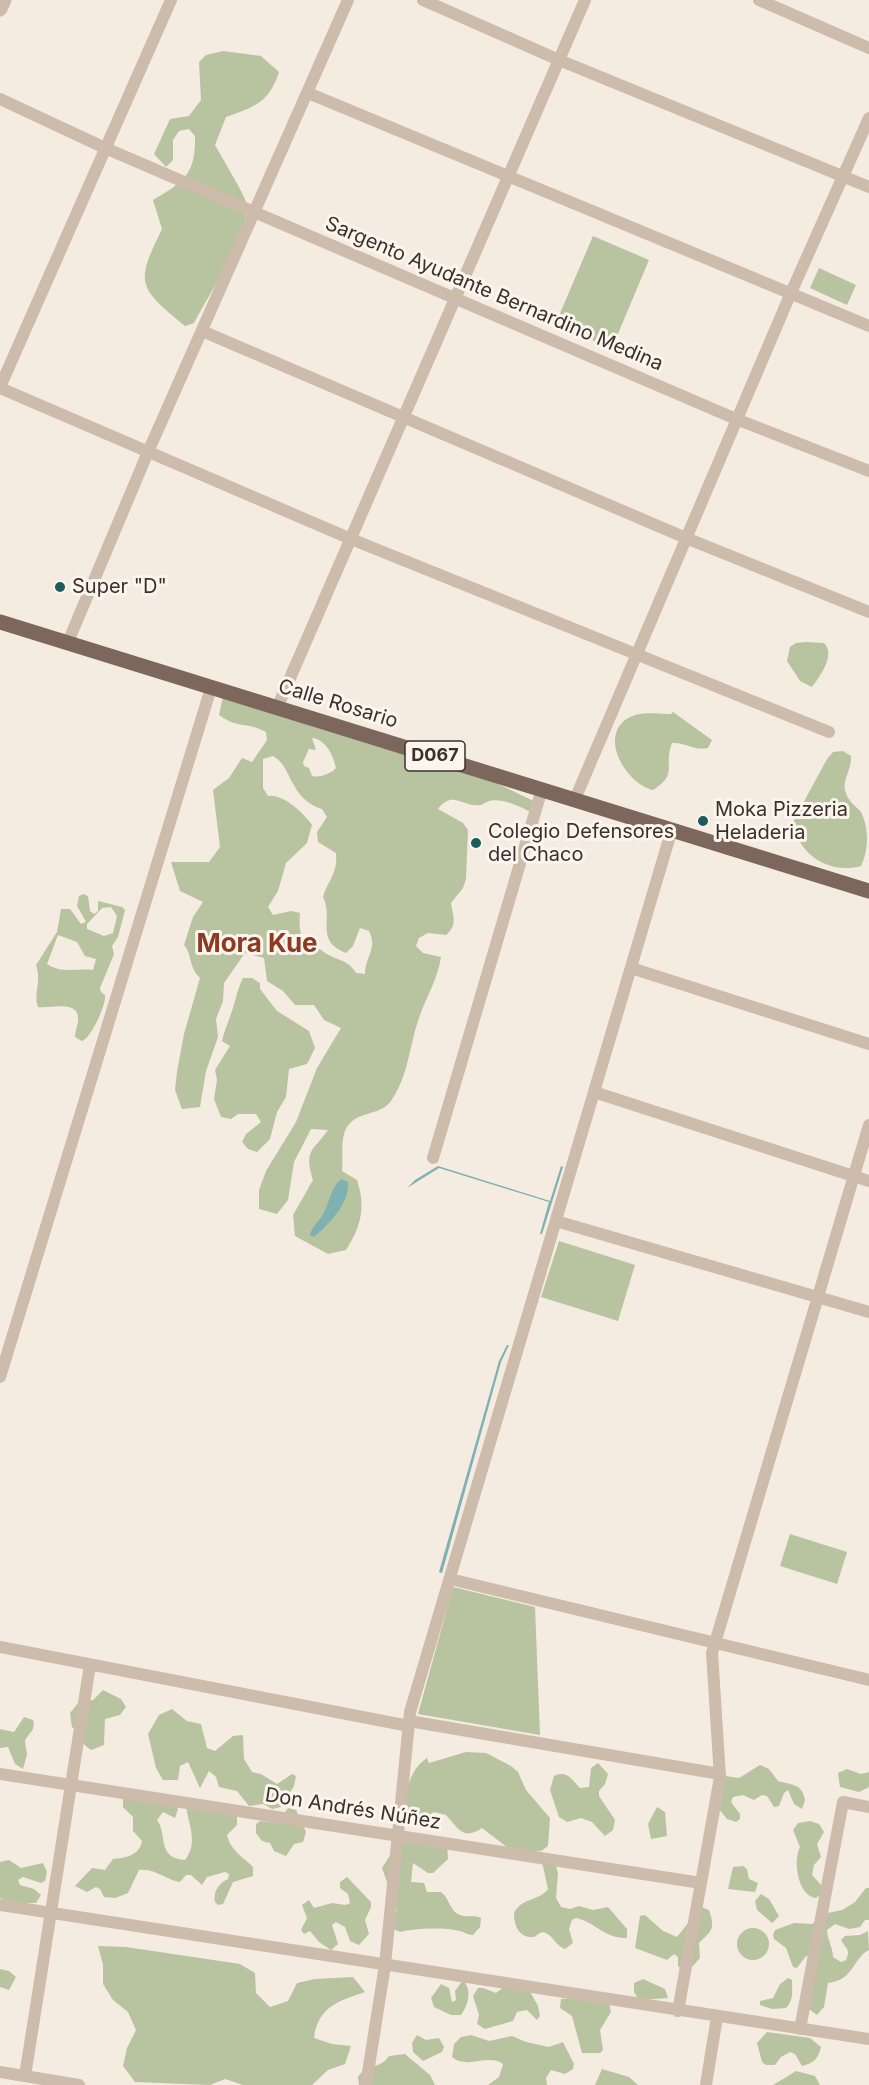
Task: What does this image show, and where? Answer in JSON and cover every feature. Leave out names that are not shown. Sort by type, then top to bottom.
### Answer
[{"type":"main road","name":"Calle Rosario","points":[[0,622],[869,891]]},
{"type":"street","points":[[0,9],[4,0]]},
{"type":"street","points":[[171,0],[0,387],[351,539],[635,656],[829,732]]},
{"type":"street","points":[[68,642],[148,452],[348,0]]},
{"type":"street","points":[[423,0],[559,60],[869,187]]},
{"type":"street","points":[[277,708],[585,0]]},
{"type":"street","points":[[759,0],[869,48]]},
{"type":"street","points":[[308,93],[869,326]]},
{"type":"street","name":"Sargento Ayudante Bernardino Medina","points":[[0,99],[105,148],[736,419],[869,471]]},
{"type":"street","points":[[575,800],[736,419],[869,118]]},
{"type":"street","points":[[202,331],[686,538],[869,612]]},
{"type":"street","points":[[0,1377],[211,688]]},
{"type":"street","points":[[433,1158],[542,789]]},
{"type":"street","points":[[366,2085],[385,1965],[409,1724],[672,829]]},
{"type":"street","points":[[631,968],[869,1044]]},
{"type":"street","points":[[594,1092],[869,1181]]},
{"type":"street","points":[[678,2010],[720,1774],[712,1653],[869,1125]]},
{"type":"street","points":[[556,1221],[869,1312]]},
{"type":"street","points":[[450,1579],[714,1645],[869,1680]]},
{"type":"street","points":[[0,1647],[409,1724],[720,1774]]},
{"type":"street","points":[[23,2079],[90,1665]]},
{"type":"street","name":"Don Andrés Núñez","points":[[0,1774],[701,1883]]},
{"type":"street","points":[[800,2029],[843,1802],[869,1807]]},
{"type":"street","points":[[0,1905],[869,2040]]},
{"type":"street","points":[[706,2085],[717,2016]]},
{"type":"street","points":[[0,2072],[23,2079],[79,2085]]},
{"type":"green space","points":[[223,51],[261,56],[279,72],[265,97],[252,107],[226,117],[215,145],[246,202],[246,214],[242,229],[218,280],[194,323],[185,326],[150,293],[145,274],[153,247],[162,229],[153,200],[186,176],[193,160],[195,136],[189,129],[179,131],[173,140],[173,160],[166,167],[154,154],[170,119],[189,116],[201,100],[199,62],[206,55]]},
{"type":"green space","points":[[593,236],[649,260],[612,348],[555,325]]},
{"type":"green space","points":[[819,268],[856,285],[847,305],[810,288]]},
{"type":"green space","points":[[796,643],[824,643],[828,653],[826,665],[812,687],[800,681],[787,661],[790,647]]},
{"type":"green space","points":[[223,696],[314,727],[492,781],[542,805],[530,812],[516,805],[499,801],[475,805],[449,800],[438,809],[463,823],[468,830],[466,879],[463,888],[451,903],[454,920],[450,931],[446,935],[428,933],[419,938],[416,946],[423,953],[441,957],[435,980],[419,1018],[402,1081],[386,1106],[353,1121],[344,1134],[342,1171],[357,1180],[361,1199],[360,1216],[355,1233],[346,1250],[328,1254],[295,1236],[293,1215],[313,1180],[309,1163],[311,1152],[328,1130],[311,1129],[294,1162],[288,1200],[277,1214],[259,1209],[259,1190],[266,1171],[296,1122],[317,1068],[341,1028],[324,1020],[314,1005],[295,1005],[283,991],[267,981],[264,958],[245,953],[224,983],[223,1001],[216,1019],[218,1037],[206,1071],[200,1107],[182,1109],[175,1090],[184,1034],[200,978],[196,974],[184,945],[193,917],[203,902],[180,891],[171,862],[209,862],[220,847],[213,790],[229,778],[242,758],[252,762],[267,740],[266,732],[226,720],[219,715]],"holes":[[[312,738],[322,742],[331,754],[336,768],[328,774],[312,776],[309,768],[304,766],[303,762],[309,749],[316,750]],[[273,756],[279,761],[303,798],[322,809],[327,817],[317,832],[318,842],[336,853],[334,872],[323,897],[326,905],[328,936],[336,948],[346,953],[353,946],[360,928],[369,931],[372,948],[365,974],[356,973],[344,961],[319,948],[310,948],[300,932],[300,913],[291,911],[273,915],[268,907],[278,891],[286,863],[307,843],[312,825],[292,805],[280,798],[268,796],[263,788],[263,759]]]},
{"type":"green space","points":[[673,712],[712,740],[708,748],[703,749],[672,743],[666,779],[653,790],[635,780],[627,771],[620,761],[615,739],[618,729],[630,717]]},
{"type":"green space","points":[[843,751],[851,756],[845,789],[848,798],[861,812],[866,825],[867,839],[866,853],[861,866],[849,868],[826,864],[807,852],[796,832],[794,820],[827,759],[833,752]]},
{"type":"green space","points":[[83,894],[88,896],[90,911],[94,914],[98,911],[98,901],[122,907],[125,910],[118,937],[112,946],[114,954],[100,988],[105,995],[104,1005],[94,1028],[82,1041],[75,1037],[78,1019],[73,1009],[61,1006],[38,1007],[36,997],[38,971],[36,965],[57,932],[61,909],[70,909],[81,924],[86,922],[77,906],[79,896]],"holes":[[[111,907],[117,916],[113,933],[104,936],[87,929],[87,924],[102,908]],[[58,935],[77,942],[85,956],[96,959],[93,970],[64,970],[47,964]]]},
{"type":"green space","points":[[243,978],[252,978],[260,983],[260,989],[277,1011],[309,1031],[315,1048],[307,1064],[289,1069],[286,1097],[277,1112],[270,1139],[257,1152],[248,1149],[242,1142],[246,1134],[261,1122],[256,1114],[238,1114],[231,1119],[221,1117],[214,1099],[217,1080],[215,1070],[230,1046],[222,1041]]},
{"type":"green space","points":[[559,1241],[635,1265],[618,1321],[541,1297]]},
{"type":"green space","points":[[790,1534],[847,1552],[837,1584],[780,1566]]},
{"type":"green space","points":[[453,1587],[535,1607],[540,1735],[418,1714]]},
{"type":"green space","points":[[103,1690],[121,1699],[126,1707],[120,1715],[105,1719],[104,1745],[91,1750],[72,1727],[70,1713],[79,1702],[93,1700]]},
{"type":"green space","points":[[172,1709],[187,1721],[201,1724],[207,1748],[215,1751],[233,1736],[243,1735],[244,1759],[252,1772],[261,1774],[277,1784],[292,1774],[296,1776],[294,1786],[281,1807],[272,1809],[263,1804],[249,1806],[237,1791],[219,1787],[216,1777],[209,1771],[200,1788],[188,1762],[180,1766],[178,1780],[163,1780],[156,1768],[148,1734],[159,1715]]},
{"type":"green space","points":[[24,1717],[33,1720],[34,1724],[25,1741],[27,1755],[23,1769],[15,1764],[8,1747],[0,1748],[0,1729],[14,1732]]},
{"type":"green space","points":[[466,1752],[486,1753],[518,1772],[526,1790],[550,1818],[548,1846],[541,1851],[512,1851],[482,1828],[475,1832],[465,1833],[446,1815],[434,1812],[425,1818],[420,1826],[411,1826],[405,1819],[406,1802],[408,1786],[415,1770],[427,1758],[429,1763]]},
{"type":"green space","points":[[598,1763],[608,1774],[605,1784],[599,1791],[599,1796],[615,1820],[613,1830],[605,1836],[592,1822],[581,1818],[567,1822],[559,1817],[550,1790],[554,1776],[558,1774],[568,1776],[580,1788],[589,1787],[591,1768]]},
{"type":"green space","points":[[760,1765],[769,1769],[778,1781],[801,1790],[805,1800],[802,1809],[794,1804],[788,1790],[784,1793],[779,1806],[774,1807],[767,1796],[762,1795],[754,1800],[743,1795],[733,1797],[731,1802],[740,1814],[740,1819],[736,1822],[727,1819],[718,1808],[725,1776],[739,1778]]},
{"type":"green space","points":[[847,1769],[861,1774],[869,1772],[869,1787],[859,1792],[840,1787],[838,1773]]},
{"type":"green space","points":[[123,1797],[173,1801],[178,1809],[175,1818],[163,1812],[157,1820],[166,1850],[170,1855],[185,1860],[192,1840],[186,1805],[237,1815],[237,1825],[227,1835],[234,1849],[253,1867],[253,1876],[233,1882],[223,1904],[218,1905],[215,1902],[215,1894],[219,1885],[228,1879],[229,1874],[225,1872],[207,1877],[202,1885],[191,1875],[186,1875],[180,1882],[155,1872],[139,1870],[128,1893],[115,1898],[104,1897],[100,1889],[96,1887],[87,1892],[75,1886],[92,1868],[105,1870],[113,1859],[132,1855],[141,1846],[142,1841],[133,1831],[133,1817],[123,1807]]},
{"type":"green space","points":[[657,1807],[665,1812],[667,1836],[651,1839],[648,1824]]},
{"type":"green space","points":[[288,1808],[296,1810],[306,1832],[303,1842],[294,1844],[286,1856],[274,1851],[270,1843],[262,1841],[256,1833],[256,1824],[260,1821],[278,1823]]},
{"type":"green space","points":[[810,1821],[819,1824],[824,1832],[817,1844],[821,1857],[814,1865],[812,1875],[822,1886],[820,1895],[816,1898],[804,1891],[798,1876],[797,1860],[800,1847],[793,1830],[798,1823]]},
{"type":"green space","points":[[400,1840],[447,1843],[448,1859],[433,1873],[428,1873],[413,1863],[411,1882],[424,1883],[427,1892],[441,1892],[459,1915],[481,1918],[480,1927],[473,1935],[446,1929],[400,1932],[391,1928],[397,1910],[382,1868]]},
{"type":"green space","points":[[9,1860],[21,1868],[43,1863],[47,1872],[45,1881],[41,1883],[23,1877],[18,1880],[20,1885],[34,1889],[41,1895],[36,1903],[12,1903],[0,1898],[0,1862]]},
{"type":"green space","points":[[542,1862],[555,1863],[558,1873],[556,1898],[561,1907],[570,1909],[579,1906],[593,1910],[608,1907],[627,1929],[627,1938],[612,1936],[576,1918],[572,1920],[569,1929],[573,1943],[565,1949],[544,1932],[533,1937],[520,1933],[515,1922],[514,1913],[517,1908],[548,1889]]},
{"type":"green space","points":[[743,1866],[747,1869],[749,1879],[758,1883],[755,1892],[728,1889],[733,1867]]},
{"type":"green space","points":[[347,1877],[371,1902],[365,1920],[369,1934],[359,1945],[350,1941],[345,1927],[336,1922],[332,1925],[338,1944],[331,1950],[319,1942],[310,1931],[304,1934],[301,1930],[307,1918],[302,1905],[309,1900],[314,1908],[332,1903],[346,1905],[350,1903],[348,1894],[340,1888],[340,1882]]},
{"type":"green space","points":[[866,1888],[869,1888],[869,1920],[865,1920],[860,1927],[849,1929],[835,1924],[827,1930],[833,1957],[841,1962],[846,1960],[848,1954],[841,1940],[845,1936],[860,1935],[868,1931],[869,1950],[844,1978],[828,1983],[824,2007],[817,2015],[809,2009],[811,1957],[806,1956],[797,1968],[793,1967],[786,1948],[774,1939],[773,1935],[775,1930],[794,1923],[812,1924],[828,1913],[842,1910],[855,1902]]},
{"type":"green space","points":[[761,1894],[769,1899],[779,1916],[772,1923],[757,1910],[755,1901]]},
{"type":"green space","points":[[701,1907],[709,1910],[712,1926],[709,1933],[699,1943],[700,1958],[690,1969],[682,1970],[678,1966],[678,1957],[674,1954],[667,1960],[635,1948],[640,1916],[645,1915],[663,1931],[677,1937]]},
{"type":"green space","points":[[753,1928],[764,1933],[769,1944],[764,1955],[753,1960],[742,1955],[737,1944],[742,1933]]},
{"type":"green space","points":[[98,1946],[126,1947],[240,1964],[255,1973],[256,1993],[270,2007],[288,2001],[297,1983],[315,1979],[353,1977],[365,1992],[338,2002],[325,2012],[316,2027],[314,2038],[332,2044],[351,2046],[345,2064],[328,2070],[312,2085],[243,2085],[225,2079],[210,2085],[135,2082],[123,2066],[127,2048],[136,2030],[128,2012],[113,2000],[103,1984],[103,1965]]},
{"type":"green space","points":[[0,1969],[9,1971],[16,1977],[9,1990],[0,1987]]},
{"type":"green space","points":[[788,1978],[792,1980],[792,1995],[786,2008],[772,2009],[760,2005],[760,2001],[773,1998],[780,1984]]},
{"type":"green space","points":[[643,1979],[665,1989],[668,1998],[639,2000],[634,1992],[634,1983]]},
{"type":"green space","points":[[463,1980],[468,1988],[468,1997],[461,2015],[451,2015],[434,2007],[431,1998],[441,1984],[449,1988],[452,2002],[456,2000],[455,1991]]},
{"type":"green space","points":[[504,1987],[529,1990],[538,2006],[540,2016],[537,2020],[527,2010],[517,2012],[513,2021],[485,2029],[477,2024],[479,2015],[473,1996],[478,1988],[496,1993]]},
{"type":"green space","points":[[575,1998],[609,2003],[611,2012],[600,2030],[603,2050],[600,2053],[582,2053],[572,2016],[560,2008],[561,1999]]},
{"type":"green space","points":[[767,2032],[810,2038],[821,2047],[815,2060],[802,2066],[795,2054],[790,2052],[781,2057],[775,2065],[766,2065],[762,2062],[757,2043]]},
{"type":"green space","points":[[417,2035],[426,2040],[439,2038],[444,2047],[442,2052],[423,2061],[413,2052],[412,2043]]},
{"type":"green space","points":[[471,2035],[489,2041],[512,2036],[549,2047],[563,2042],[574,2064],[573,2069],[565,2074],[551,2070],[546,2078],[547,2085],[488,2085],[499,2077],[503,2064],[491,2060],[464,2062],[452,2057],[454,2044],[461,2037]]},
{"type":"green space","points":[[405,2054],[430,2075],[435,2085],[359,2085],[358,2077],[365,2070],[382,2063],[389,2056]]},
{"type":"green space","points":[[602,2069],[629,2077],[638,2085],[595,2085]]},
{"type":"green space","points":[[796,2071],[815,2076],[820,2085],[773,2085]]},
{"type":"water","points":[[438,1166],[550,1201],[561,1166],[563,1167],[542,1234],[540,1234],[549,1202],[439,1168],[407,1188],[415,1180]]},
{"type":"water","points":[[341,1179],[348,1182],[346,1198],[320,1232],[314,1237],[310,1235],[335,1187]]},
{"type":"water","points":[[509,1345],[501,1362],[442,1573],[439,1572],[499,1361]]},
{"type":"place","name":"Super \"D\"","points":[[60,587]]},
{"type":"place","name":"Moka Pizzeria Heladeria","points":[[703,821]]},
{"type":"place","name":"Colegio Defensores del Chaco","points":[[476,843]]},
{"type":"district","name":"Mora Kue","points":[[257,944]]}]
